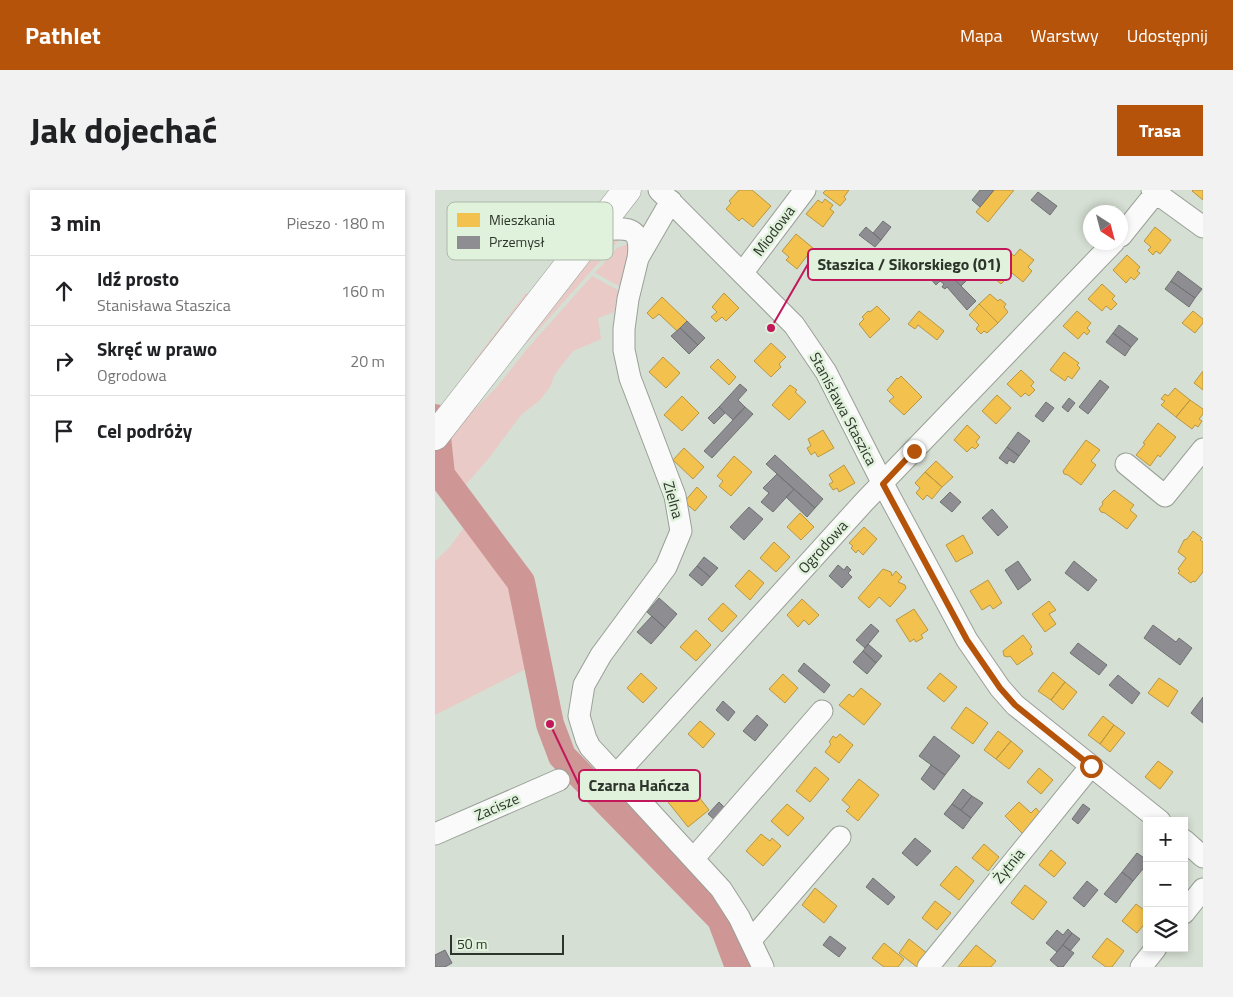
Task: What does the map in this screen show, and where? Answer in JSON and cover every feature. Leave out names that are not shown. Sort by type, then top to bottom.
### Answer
[{"type":"main road","points":[[613,208],[627,190]]},
{"type":"main road","points":[[435,436],[572,260]]},
{"type":"street","name":"Miodowa","points":[[743,272],[805,190]]},
{"type":"street","points":[[1128,227],[1155,191],[1203,228]]},
{"type":"street","name":"Stanisława Staszica","points":[[665,196],[794,325],[826,372],[883,484],[967,640],[1000,688],[1015,705],[1155,817]]},
{"type":"street","name":"Zielna","points":[[617,774],[597,756],[586,739],[579,716],[584,685],[601,655],[665,567],[681,531],[675,496],[630,378],[624,350],[624,329],[628,299],[638,258],[665,196]]},
{"type":"street","points":[[613,230],[631,230],[637,235],[639,241],[638,258]]},
{"type":"street","name":"Ogrodowa","points":[[617,774],[864,502],[1106,250]]},
{"type":"street","points":[[1126,464],[1165,496],[1203,449]]},
{"type":"street","points":[[694,858],[822,710]]},
{"type":"street","name":"Żytnia","points":[[927,967],[1091,766]]},
{"type":"street","points":[[617,774],[721,889],[739,917],[763,967]]},
{"type":"street","name":"Zacisze","points":[[435,834],[559,780]]},
{"type":"street","points":[[751,940],[839,837]]},
{"type":"street","points":[[1188,844],[1203,857]]},
{"type":"street","points":[[1188,908],[1203,889]]},
{"type":"street","points":[[1141,967],[1153,952]]},
{"type":"shaded area","points":[[626,232],[613,247],[613,235]]},
{"type":"shaded area","points":[[628,244],[633,248],[619,286],[595,273],[606,260],[613,260],[613,253],[617,248]]},
{"type":"shaded area","points":[[591,260],[601,260],[526,344],[521,340]]},
{"type":"shaded area","points":[[592,276],[618,290],[614,312],[598,318],[601,339],[573,351],[555,374],[550,387],[540,400],[521,415],[489,458],[462,489],[453,480],[444,453],[444,448],[452,432],[496,388],[527,349]]},
{"type":"shaded area","points":[[526,293],[529,294],[451,397],[471,365]]},
{"type":"shaded area","points":[[465,526],[494,555],[513,579],[530,667],[435,715],[435,561],[449,548]]},
{"type":"building: Mieszkania","points":[[739,190],[752,190],[771,206],[753,227],[742,218],[739,221],[726,209],[731,203],[729,201]]},
{"type":"building: Mieszkania","points":[[826,190],[849,190],[844,197],[846,199],[840,206],[823,193]]},
{"type":"building: Mieszkania","points":[[994,190],[1014,190],[988,222],[976,212]]},
{"type":"building: Mieszkania","points":[[1203,190],[1203,200],[1192,191]]},
{"type":"building: Mieszkania","points":[[825,199],[833,205],[830,209],[834,212],[823,227],[806,214],[818,200],[822,203]]},
{"type":"building: Mieszkania","points":[[1155,227],[1171,240],[1160,254],[1156,251],[1153,255],[1148,250],[1151,247],[1144,241]]},
{"type":"building: Mieszkania","points":[[796,234],[813,248],[797,269],[786,260],[789,257],[782,251]]},
{"type":"building: Mieszkania","points":[[903,248],[918,261],[912,268],[914,270],[910,275],[907,273],[904,277],[889,264]]},
{"type":"building: Mieszkania","points":[[1020,249],[1034,260],[1028,267],[1032,271],[1023,282],[1012,273],[1001,284],[990,275],[1010,252],[1014,256]]},
{"type":"building: Mieszkania","points":[[1127,255],[1140,267],[1137,271],[1140,273],[1134,280],[1131,277],[1126,283],[1113,270]]},
{"type":"building: Mieszkania","points":[[1102,284],[1115,296],[1112,299],[1117,304],[1111,310],[1106,306],[1102,311],[1088,299]]},
{"type":"building: Mieszkania","points":[[724,293],[739,308],[726,321],[722,317],[716,322],[711,317],[717,312],[712,307]]},
{"type":"building: Mieszkania","points":[[990,294],[998,301],[1000,299],[1006,304],[1004,307],[1008,312],[998,323],[979,304]]},
{"type":"building: Mieszkania","points":[[662,297],[687,321],[677,331],[659,314],[653,319],[647,313]]},
{"type":"building: Mieszkania","points":[[979,304],[998,323],[987,333],[984,331],[981,334],[976,329],[979,325],[969,315]]},
{"type":"building: Mieszkania","points":[[877,306],[890,319],[870,338],[859,324],[864,319],[862,317],[868,311],[870,312]]},
{"type":"building: Mieszkania","points":[[919,311],[944,331],[937,340],[918,325],[915,329],[908,324]]},
{"type":"building: Mieszkania","points":[[1077,311],[1091,323],[1087,328],[1090,331],[1087,335],[1084,332],[1078,339],[1063,326]]},
{"type":"building: Mieszkania","points":[[1193,311],[1203,319],[1203,323],[1195,333],[1182,323]]},
{"type":"building: Mieszkania","points":[[771,343],[786,357],[779,364],[781,367],[771,377],[754,361]]},
{"type":"building: Mieszkania","points":[[1064,352],[1079,363],[1077,365],[1080,368],[1072,379],[1068,376],[1065,381],[1050,370]]},
{"type":"building: Mieszkania","points":[[663,357],[680,373],[666,388],[649,372]]},
{"type":"building: Mieszkania","points":[[718,359],[736,377],[729,385],[710,367]]},
{"type":"building: Mieszkania","points":[[1021,370],[1034,382],[1031,386],[1035,390],[1029,396],[1025,393],[1021,397],[1007,384]]},
{"type":"building: Mieszkania","points":[[1203,371],[1203,390],[1194,383]]},
{"type":"building: Mieszkania","points":[[901,376],[922,397],[904,415],[889,401],[894,397],[887,390]]},
{"type":"building: Mieszkania","points":[[790,385],[797,390],[795,392],[806,402],[789,420],[772,405]]},
{"type":"building: Mieszkania","points":[[1175,388],[1190,400],[1176,417],[1161,405],[1165,401],[1161,399],[1165,394],[1168,396]]},
{"type":"building: Mieszkania","points":[[997,395],[1011,408],[996,424],[982,411]]},
{"type":"building: Mieszkania","points":[[682,396],[699,413],[682,431],[664,415]]},
{"type":"building: Mieszkania","points":[[1190,400],[1203,409],[1203,414],[1199,419],[1202,421],[1198,427],[1195,425],[1192,429],[1176,417]]},
{"type":"building: Mieszkania","points":[[1158,423],[1176,437],[1150,466],[1136,455]]},
{"type":"building: Mieszkania","points":[[967,425],[980,437],[976,442],[979,445],[975,449],[972,447],[967,452],[954,440]]},
{"type":"building: Mieszkania","points":[[823,430],[834,448],[818,457],[815,452],[811,455],[807,448],[811,446],[808,439]]},
{"type":"building: Mieszkania","points":[[1086,440],[1100,450],[1091,461],[1096,465],[1081,485],[1064,474],[1063,471]]},
{"type":"building: Mieszkania","points":[[684,448],[704,467],[693,479],[673,460]]},
{"type":"building: Mieszkania","points":[[734,456],[752,472],[731,496],[719,486],[723,481],[717,476]]},
{"type":"building: Mieszkania","points":[[936,461],[953,477],[942,487],[925,472]]},
{"type":"building: Mieszkania","points":[[844,465],[855,483],[839,492],[837,488],[833,490],[829,484],[833,482],[829,475]]},
{"type":"building: Mieszkania","points":[[925,472],[942,487],[932,499],[927,495],[923,500],[916,493],[920,488],[915,483]]},
{"type":"building: Mieszkania","points":[[697,487],[707,497],[695,511],[684,502]]},
{"type":"building: Mieszkania","points":[[1114,490],[1134,505],[1130,510],[1137,516],[1127,529],[1099,509],[1103,504],[1102,502]]},
{"type":"building: Mieszkania","points":[[800,513],[814,527],[801,540],[787,527]]},
{"type":"building: Mieszkania","points":[[864,527],[877,539],[863,555],[858,550],[856,553],[851,548],[853,546],[849,543]]},
{"type":"building: Mieszkania","points":[[1193,531],[1202,538],[1200,540],[1203,542],[1203,572],[1195,582],[1191,583],[1178,573],[1180,571],[1178,569],[1186,558],[1178,552],[1184,540]]},
{"type":"building: Mieszkania","points":[[963,535],[973,553],[956,562],[946,545]]},
{"type":"building: Mieszkania","points":[[774,542],[790,557],[776,572],[760,558]]},
{"type":"building: Mieszkania","points":[[883,569],[891,572],[892,576],[896,571],[902,577],[898,582],[905,585],[906,588],[890,607],[879,597],[869,608],[858,598]]},
{"type":"building: Mieszkania","points":[[749,570],[764,583],[750,600],[735,586]]},
{"type":"building: Mieszkania","points":[[988,580],[1002,603],[993,609],[990,605],[982,610],[970,591]]},
{"type":"building: Mieszkania","points":[[802,599],[819,615],[809,625],[804,620],[798,627],[787,615]]},
{"type":"building: Mieszkania","points":[[1049,601],[1056,610],[1049,614],[1056,624],[1045,632],[1032,614]]},
{"type":"building: Mieszkania","points":[[723,603],[737,616],[722,632],[708,619]]},
{"type":"building: Mieszkania","points":[[914,609],[928,630],[921,635],[923,638],[916,642],[914,639],[910,642],[896,620]]},
{"type":"building: Mieszkania","points":[[696,630],[711,645],[696,661],[680,647]]},
{"type":"building: Mieszkania","points":[[1023,635],[1032,647],[1030,649],[1033,654],[1017,665],[1010,656],[1004,656],[1003,651]]},
{"type":"building: Mieszkania","points":[[1053,672],[1065,682],[1051,700],[1038,691]]},
{"type":"building: Mieszkania","points":[[641,673],[657,688],[643,703],[627,688]]},
{"type":"building: Mieszkania","points":[[940,673],[957,687],[944,702],[927,688]]},
{"type":"building: Mieszkania","points":[[783,674],[798,688],[785,703],[769,689]]},
{"type":"building: Mieszkania","points":[[1159,678],[1178,691],[1168,707],[1148,693]]},
{"type":"building: Mieszkania","points":[[1065,682],[1077,692],[1063,710],[1051,700]]},
{"type":"building: Mieszkania","points":[[861,688],[881,704],[864,725],[839,705],[849,694],[853,697]]},
{"type":"building: Mieszkania","points":[[966,707],[988,723],[973,744],[951,728]]},
{"type":"building: Mieszkania","points":[[1103,716],[1114,725],[1100,744],[1088,735]]},
{"type":"building: Mieszkania","points":[[700,721],[715,734],[703,748],[688,734]]},
{"type":"building: Mieszkania","points":[[1114,725],[1125,733],[1110,752],[1100,744]]},
{"type":"building: Mieszkania","points":[[998,731],[1011,741],[996,759],[984,750]]},
{"type":"building: Mieszkania","points":[[840,734],[853,745],[839,763],[825,752],[831,744],[829,742],[833,736],[836,738]]},
{"type":"building: Mieszkania","points":[[1011,741],[1023,751],[1009,769],[996,759]]},
{"type":"building: Mieszkania","points":[[1158,761],[1173,772],[1160,789],[1145,777]]},
{"type":"building: Mieszkania","points":[[815,767],[829,779],[810,802],[796,791]]},
{"type":"building: Mieszkania","points":[[1039,768],[1053,780],[1041,794],[1027,782]]},
{"type":"building: Mieszkania","points":[[859,779],[879,795],[858,821],[846,811],[850,807],[842,800]]},
{"type":"building: Mieszkania","points":[[689,784],[709,810],[688,827],[668,802]]},
{"type":"building: Mieszkania","points":[[1019,802],[1031,813],[1036,808],[1042,815],[1023,834],[1005,816]]},
{"type":"building: Mieszkania","points":[[787,804],[804,818],[788,836],[771,821]]},
{"type":"building: Mieszkania","points":[[761,834],[770,841],[772,838],[781,846],[763,866],[746,851]]},
{"type":"building: Mieszkania","points":[[984,844],[999,857],[988,871],[972,858]]},
{"type":"building: Mieszkania","points":[[1051,850],[1066,863],[1054,877],[1039,865]]},
{"type":"building: Mieszkania","points":[[956,866],[974,881],[959,900],[940,885]]},
{"type":"building: Mieszkania","points":[[1025,885],[1047,902],[1033,920],[1011,903]]},
{"type":"building: Mieszkania","points":[[815,888],[837,906],[824,923],[802,905]]},
{"type":"building: Mieszkania","points":[[935,901],[951,913],[937,930],[922,918]]},
{"type":"building: Mieszkania","points":[[1136,904],[1143,909],[1143,926],[1137,933],[1122,921]]},
{"type":"building: Mieszkania","points":[[1107,938],[1124,951],[1112,967],[1106,967],[1092,957]]},
{"type":"building: Mieszkania","points":[[909,939],[928,954],[917,967],[899,953]]},
{"type":"building: Mieszkania","points":[[884,943],[904,959],[898,967],[884,967],[872,958]]},
{"type":"building: Mieszkania","points":[[976,945],[996,961],[991,967],[958,967]]},
{"type":"building: Przemysł","points":[[980,190],[994,190],[980,207],[972,200]]},
{"type":"building: Przemysł","points":[[1038,192],[1057,206],[1050,215],[1031,200]]},
{"type":"building: Przemysł","points":[[883,221],[891,227],[881,240],[873,233]]},
{"type":"building: Przemysł","points":[[866,227],[881,240],[875,247],[859,235]]},
{"type":"building: Przemysł","points":[[947,259],[955,266],[936,285],[929,277]]},
{"type":"building: Przemysł","points":[[955,266],[968,279],[961,286],[948,273]]},
{"type":"building: Przemysł","points":[[1178,271],[1202,289],[1195,298],[1171,281]]},
{"type":"building: Przemysł","points":[[948,273],[976,301],[967,310],[947,287],[945,289],[942,287],[944,284],[940,281]]},
{"type":"building: Przemysł","points":[[1171,281],[1195,298],[1189,307],[1165,289]]},
{"type":"building: Przemysł","points":[[687,321],[705,338],[698,345],[680,328]]},
{"type":"building: Przemysł","points":[[1119,325],[1138,339],[1131,347],[1113,333]]},
{"type":"building: Przemysł","points":[[680,328],[698,345],[689,354],[671,336]]},
{"type":"building: Przemysł","points":[[1113,333],[1131,347],[1125,356],[1106,342]]},
{"type":"building: Przemysł","points":[[1100,380],[1109,387],[1088,414],[1079,407]]},
{"type":"building: Przemysł","points":[[740,384],[747,390],[738,400],[745,407],[733,420],[719,407]]},
{"type":"building: Przemysł","points":[[1069,398],[1075,403],[1068,412],[1062,407]]},
{"type":"building: Przemysł","points":[[1046,402],[1054,408],[1043,422],[1035,416]]},
{"type":"building: Przemysł","points":[[719,407],[725,413],[714,424],[708,418]]},
{"type":"building: Przemysł","points":[[745,407],[753,414],[712,458],[704,451]]},
{"type":"building: Przemysł","points":[[1018,432],[1030,441],[1019,456],[1007,447]]},
{"type":"building: Przemysł","points":[[1007,447],[1019,456],[1014,463],[1009,460],[1007,464],[999,458]]},
{"type":"building: Przemysł","points":[[775,455],[823,499],[815,508],[766,464]]},
{"type":"building: Przemysł","points":[[777,474],[794,489],[773,512],[761,502],[769,493],[763,488]]},
{"type":"building: Przemysł","points":[[794,489],[815,508],[807,517],[786,497]]},
{"type":"building: Przemysł","points":[[950,492],[961,502],[952,512],[940,502]]},
{"type":"building: Przemysł","points":[[749,507],[763,519],[744,540],[730,527]]},
{"type":"building: Przemysł","points":[[992,509],[1008,527],[998,536],[982,518]]},
{"type":"building: Przemysł","points":[[704,557],[718,568],[710,577],[697,566]]},
{"type":"building: Przemysł","points":[[1018,561],[1031,580],[1018,590],[1005,570]]},
{"type":"building: Przemysł","points":[[1074,561],[1097,580],[1088,591],[1065,573]]},
{"type":"building: Przemysł","points":[[838,565],[844,570],[847,566],[851,570],[848,573],[852,577],[842,588],[829,576]]},
{"type":"building: Przemysł","points":[[697,566],[710,577],[702,586],[689,575]]},
{"type":"building: Przemysł","points":[[659,598],[677,614],[665,628],[647,612]]},
{"type":"building: Przemysł","points":[[652,616],[665,628],[651,644],[637,632]]},
{"type":"building: Przemysł","points":[[871,624],[879,631],[865,648],[856,640]]},
{"type":"building: Przemysł","points":[[1153,625],[1176,642],[1179,638],[1192,648],[1180,665],[1144,638]]},
{"type":"building: Przemysł","points":[[1078,643],[1107,665],[1099,675],[1070,653]]},
{"type":"building: Przemysł","points":[[868,644],[882,656],[876,663],[863,651]]},
{"type":"building: Przemysł","points":[[863,651],[876,663],[867,674],[853,662]]},
{"type":"building: Przemysł","points":[[804,663],[830,685],[824,693],[798,671]]},
{"type":"building: Przemysł","points":[[1118,675],[1140,693],[1132,704],[1109,685]]},
{"type":"building: Przemysł","points":[[1203,697],[1203,723],[1191,713]]},
{"type":"building: Przemysł","points":[[723,701],[735,712],[728,721],[716,710]]},
{"type":"building: Przemysł","points":[[757,715],[768,725],[755,741],[743,731]]},
{"type":"building: Przemysł","points":[[934,736],[960,756],[945,775],[919,756]]},
{"type":"building: Przemysł","points":[[931,765],[945,775],[934,790],[921,779]]},
{"type":"building: Przemysł","points":[[963,789],[972,796],[961,810],[952,804]]},
{"type":"building: Przemysł","points":[[972,796],[983,803],[971,818],[961,810]]},
{"type":"building: Przemysł","points":[[719,802],[726,809],[716,821],[708,814]]},
{"type":"building: Przemysł","points":[[952,804],[971,818],[963,829],[944,814]]},
{"type":"building: Przemysł","points":[[1083,804],[1090,809],[1078,824],[1072,819]]},
{"type":"building: Przemysł","points":[[915,838],[931,851],[917,866],[902,853]]},
{"type":"building: Przemysł","points":[[1137,853],[1143,857],[1143,869],[1133,881],[1122,872]]},
{"type":"building: Przemysł","points":[[1122,872],[1133,881],[1116,903],[1104,894]]},
{"type":"building: Przemysł","points":[[873,878],[895,897],[888,905],[866,887]]},
{"type":"building: Przemysł","points":[[1087,881],[1098,890],[1084,907],[1073,898]]},
{"type":"building: Przemysł","points":[[1068,929],[1072,933],[1057,952],[1046,943],[1057,930],[1063,935]]},
{"type":"building: Przemysł","points":[[1072,933],[1080,939],[1070,951],[1063,945]]},
{"type":"building: Przemysł","points":[[830,936],[846,948],[839,957],[823,945]]},
{"type":"building: Przemysł","points":[[1063,945],[1074,953],[1063,967],[1058,967],[1050,960]]},
{"type":"building: Przemysł","points":[[445,950],[452,963],[445,967],[435,967],[435,955]]},
{"type":"waterway","points":[[435,418],[441,475],[521,582],[550,724],[562,756],[721,919],[739,967]]},
{"type":"place","name":"Staszica / Sikorskiego (01)","points":[[771,328]]},
{"type":"place","name":"Czarna Hańcza","points":[[550,724]]},
{"type":"route","points":[[914,451],[883,484],[967,640],[982,664],[1015,705],[1091,766]]}]
